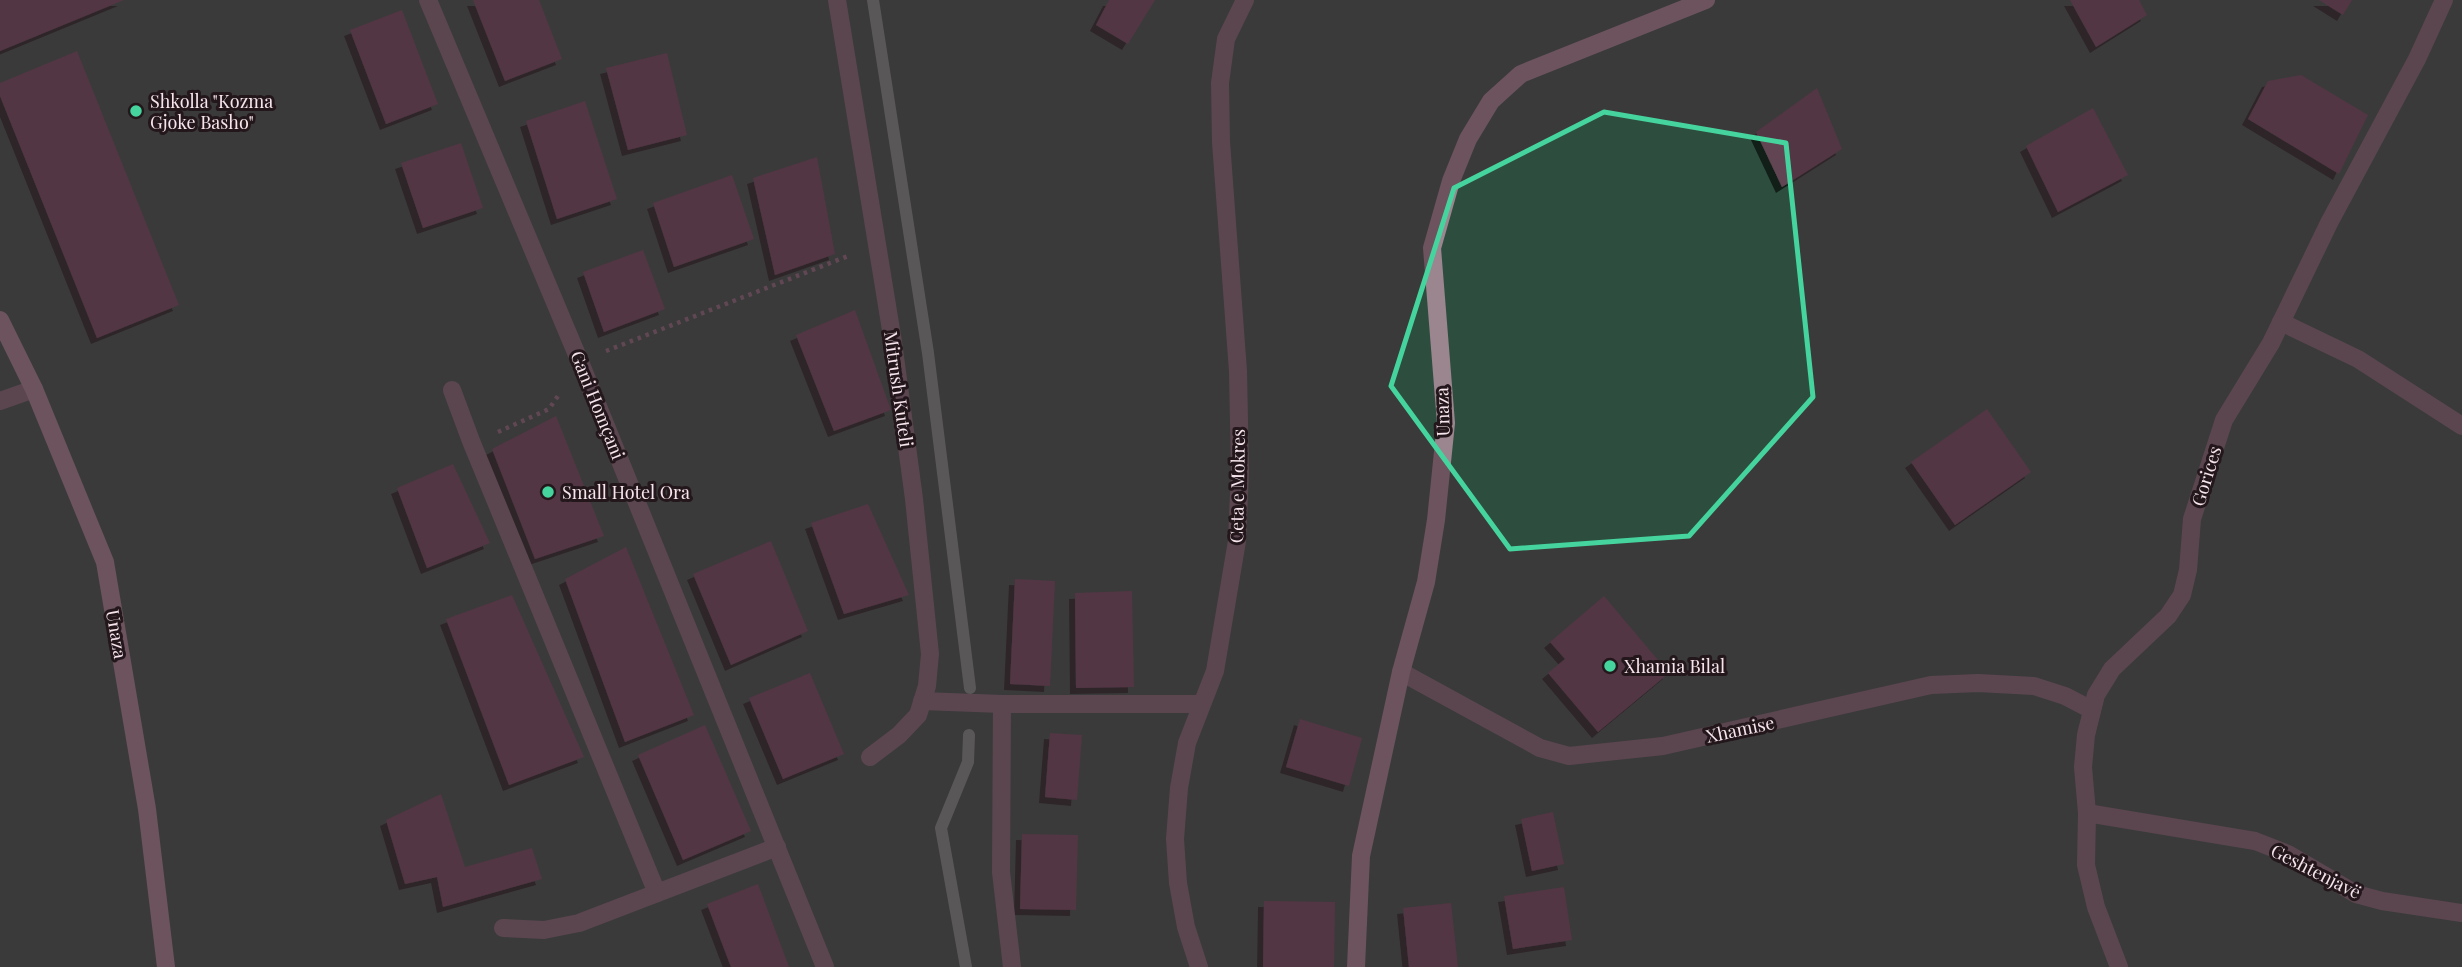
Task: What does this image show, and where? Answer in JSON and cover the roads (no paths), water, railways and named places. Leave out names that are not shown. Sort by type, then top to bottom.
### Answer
[{"type":"main road","name":"Unaza","points":[[1356,967],[1362,856],[1401,672],[1426,582],[1436,520],[1446,423],[1432,248],[1451,181],[1468,139],[1492,102],[1521,74],[1706,0]]},
{"type":"main road","name":"Unaza","points":[[0,320],[34,389],[105,562],[147,809],[166,967]]},
{"type":"street","name":"Gani Homçani","points":[[428,0],[580,362],[825,967]]},
{"type":"street","name":"Mitrush Kuteli","points":[[837,0],[893,342],[914,499],[929,642],[927,686],[918,715],[899,735],[870,757]]},
{"type":"street","name":"Ceta e Mokres","points":[[1199,967],[1186,928],[1178,883],[1175,839],[1179,788],[1187,743],[1215,671],[1237,541],[1240,472],[1238,371],[1221,142],[1220,83],[1226,39],[1245,0]]},
{"type":"street","name":"Gorices","points":[[2119,967],[2096,907],[2086,865],[2087,813],[2083,767],[2096,695],[2112,669],[2168,616],[2182,596],[2188,570],[2192,519],[2224,420],[2271,343],[2323,234],[2417,60],[2444,0]]},
{"type":"street","points":[[2281,322],[2358,359],[2462,426]]},
{"type":"street","points":[[0,401],[34,389]]},
{"type":"street","points":[[452,390],[657,893]]},
{"type":"street","name":"Xhamise","points":[[1401,672],[1540,748],[1569,756],[1663,746],[1931,684],[2034,686],[2065,696],[2092,710]]},
{"type":"street","points":[[922,701],[1002,704],[1200,704]]},
{"type":"street","points":[[1002,704],[1001,872],[1012,967]]},
{"type":"street","name":"Geshtenjavë","points":[[2087,813],[2255,841],[2288,854],[2356,894],[2382,901],[2462,913]]},
{"type":"street","points":[[503,928],[544,930],[567,925],[777,847]]},
{"type":"waterway","points":[[873,0],[928,353],[970,688]]},
{"type":"waterway","points":[[966,967],[941,828],[968,762],[969,735]]},
{"type":"place","name":"Shkolla \"Kozma Gjoke Basho\"","points":[[136,111]]},
{"type":"place","name":"Small Hotel Ora","points":[[548,492]]},
{"type":"place","name":"Xhamia Bilal","points":[[1610,666]]}]
